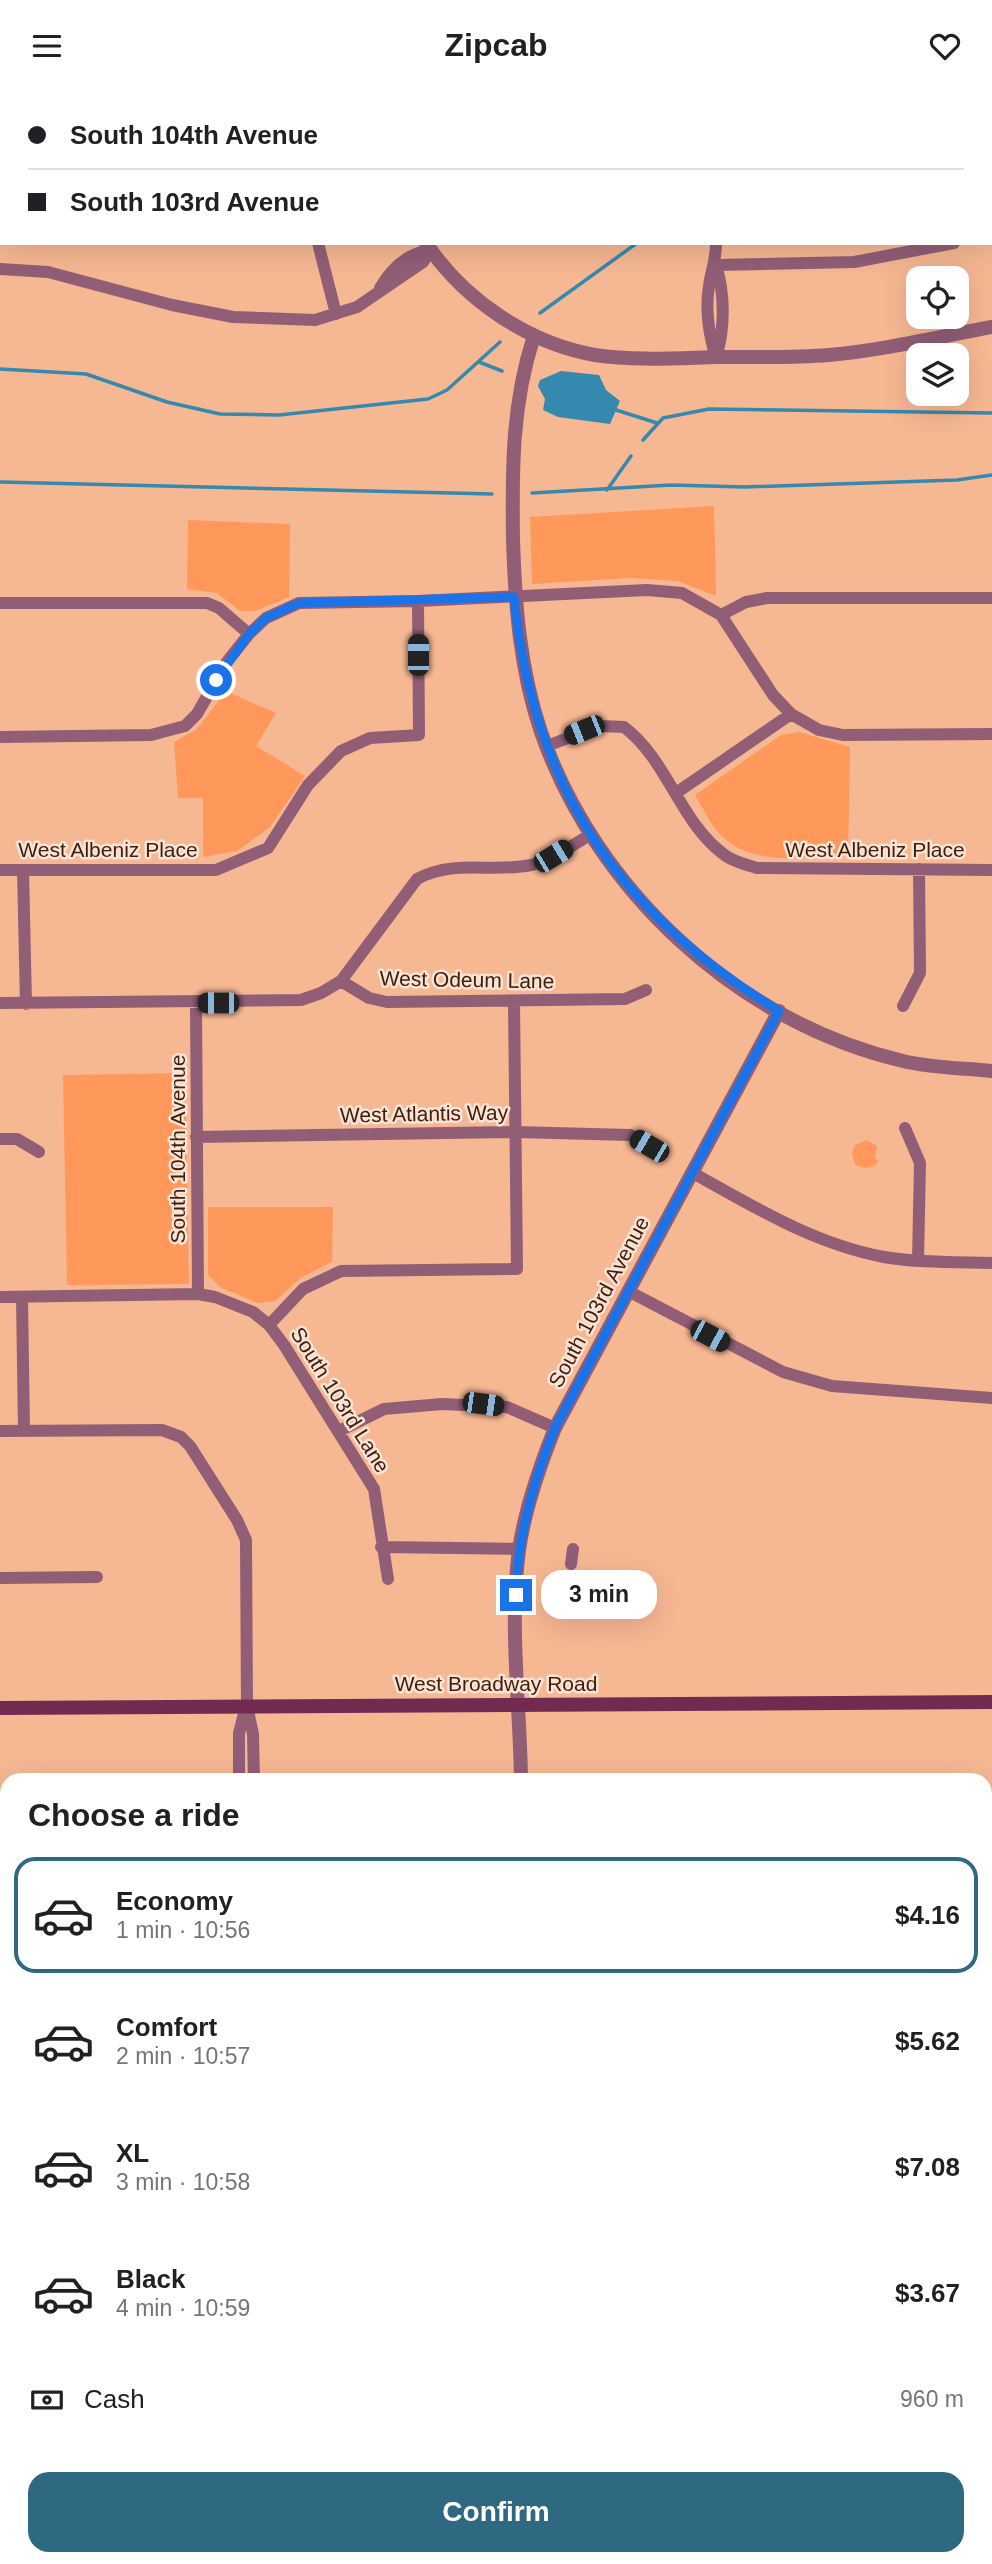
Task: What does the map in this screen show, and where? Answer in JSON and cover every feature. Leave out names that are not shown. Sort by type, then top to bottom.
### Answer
[{"type":"main road","name":"West Broadway Road","points":[[0,1708],[992,1702]]},
{"type":"street","points":[[319,245],[336,314]]},
{"type":"street","points":[[716,245],[716,265],[709,287],[709,337],[716,357]]},
{"type":"street","points":[[716,265],[854,262],[943,245]]},
{"type":"street","points":[[0,269],[48,272],[172,305],[233,317],[315,320],[357,307],[380,288],[388,274],[428,247],[483,304],[534,335],[596,355],[639,358],[832,355],[992,327]]},
{"type":"street","points":[[534,335],[520,379],[513,435],[514,597],[523,662],[547,746],[590,835],[636,896],[671,932],[706,963],[779,1011],[846,1045],[905,1062],[992,1071]]},
{"type":"street","points":[[0,737],[150,735],[185,726],[197,714],[226,663],[249,634],[266,618],[299,603],[418,601],[661,590],[682,593],[721,615],[773,695],[791,714],[819,730],[832,734],[992,734]]},
{"type":"street","points":[[721,615],[746,602],[767,598],[992,598]]},
{"type":"street","name":"West Albeniz Place","points":[[0,870],[216,870],[268,848],[308,785],[341,751],[370,738],[419,735],[418,601]]},
{"type":"street","points":[[0,603],[207,603],[219,608],[249,634]]},
{"type":"street","points":[[547,746],[584,730],[624,727],[635,735],[676,793],[791,714]]},
{"type":"street","name":"West Albeniz Place","points":[[676,793],[711,845],[729,859],[757,868],[992,870]]},
{"type":"street","points":[[0,1003],[301,1000],[321,993],[341,981],[403,894],[417,879],[434,869],[534,865],[590,835]]},
{"type":"street","points":[[903,1006],[920,973],[919,869]]},
{"type":"street","points":[[23,870],[26,1003]]},
{"type":"street","name":"West Odeum Lane","points":[[341,981],[369,998],[387,1002],[625,999],[646,990]]},
{"type":"street","points":[[0,1297],[198,1294],[233,1302],[269,1325],[303,1289],[341,1271],[517,1269],[513,1002]]},
{"type":"street","name":"South 104th Avenue","points":[[196,1003],[198,1294]]},
{"type":"street","name":"South 103rd Avenue","points":[[521,1773],[516,1612],[519,1549],[533,1486],[555,1428],[779,1011]]},
{"type":"street","points":[[905,1128],[920,1163],[918,1259]]},
{"type":"street","name":"West Atlantis Way","points":[[196,1137],[515,1132],[630,1135],[649,1146]]},
{"type":"street","points":[[0,1139],[17,1139],[39,1152]]},
{"type":"street","points":[[693,1173],[813,1236],[885,1257],[992,1263]]},
{"type":"street","points":[[628,1291],[783,1372],[832,1386],[992,1398]]},
{"type":"street","points":[[22,1297],[24,1431]]},
{"type":"street","name":"South 103rd Lane","points":[[269,1325],[374,1489],[388,1579]]},
{"type":"street","points":[[339,1431],[384,1409],[442,1404],[507,1407],[555,1428]]},
{"type":"street","points":[[0,1431],[162,1430],[181,1437],[230,1509],[246,1539],[247,1706],[253,1734],[254,1773]]},
{"type":"street","points":[[381,1547],[519,1549]]},
{"type":"street","points":[[571,1564],[573,1549]]},
{"type":"street","points":[[0,1578],[97,1577]]},
{"type":"street","points":[[239,1773],[239,1733],[247,1706]]},
{"type":"shaded area","points":[[714,506],[716,596],[678,581],[629,578],[532,584],[530,517]]},
{"type":"shaded area","points":[[188,520],[290,524],[289,597],[255,611],[240,611],[217,593],[187,589]]},
{"type":"shaded area","points":[[226,691],[276,713],[256,746],[305,776],[270,827],[237,851],[203,857],[203,798],[178,798],[174,742],[197,729]]},
{"type":"shaded area","points":[[799,732],[850,747],[848,856],[779,858],[745,851],[718,832],[695,795],[781,735]]},
{"type":"shaded area","points":[[185,1073],[189,1284],[67,1285],[63,1075]]},
{"type":"shaded area","points":[[867,1140],[877,1146],[875,1159],[879,1160],[872,1167],[865,1168],[855,1164],[852,1154],[855,1145]]},
{"type":"shaded area","points":[[208,1207],[333,1207],[332,1262],[302,1277],[275,1301],[257,1303],[220,1287],[208,1275]]},
{"type":"water","points":[[561,371],[599,375],[606,390],[620,401],[610,424],[558,417],[543,410],[545,399],[538,386],[540,380]]},
{"type":"waterway","points":[[540,313],[634,245]]},
{"type":"waterway","points":[[0,369],[86,374],[167,402],[220,414],[279,415],[428,399],[447,390],[500,342]]},
{"type":"waterway","points":[[479,362],[502,371]]},
{"type":"waterway","points":[[613,409],[657,423]]},
{"type":"waterway","points":[[643,440],[663,418],[709,409],[992,413]]},
{"type":"waterway","points":[[607,490],[631,456]]},
{"type":"waterway","points":[[532,493],[671,485],[745,487],[957,480],[992,475]]},
{"type":"waterway","points":[[0,482],[492,494]]},
{"type":"route","points":[[216,680],[249,634],[266,618],[299,603],[514,597],[523,662],[541,733],[590,835],[636,896],[671,932],[706,963],[779,1011],[555,1428],[540,1463],[527,1509],[519,1549],[516,1595]]}]
